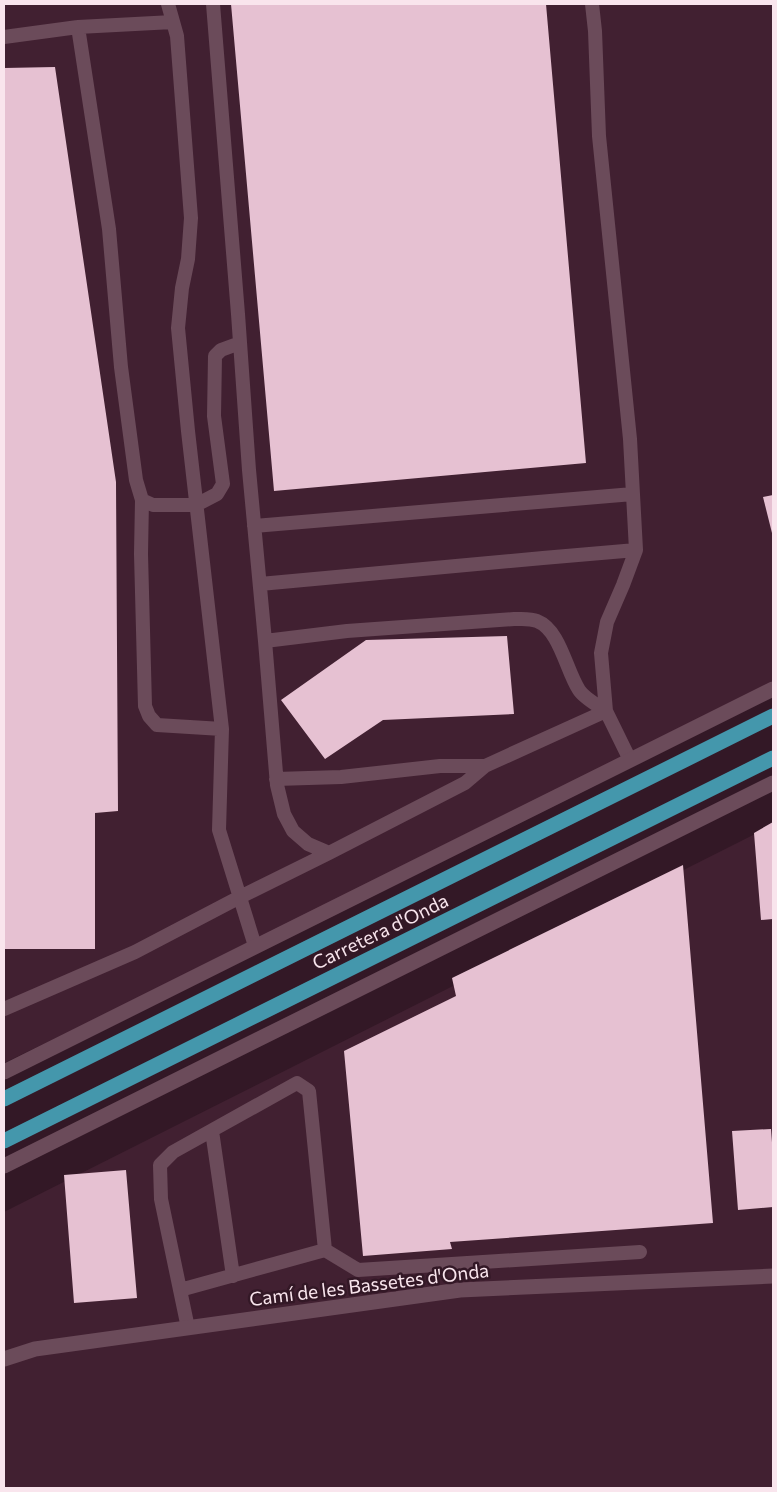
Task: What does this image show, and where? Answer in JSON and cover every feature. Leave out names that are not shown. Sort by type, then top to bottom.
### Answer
[{"type":"main road","name":"Carretera d'Onda","points":[[4,1098],[773,716]]},
{"type":"main road","name":"Carretera d'Onda","points":[[4,1141],[773,758]]},
{"type":"street","points":[[4,1072],[773,689]]},
{"type":"street","points":[[4,1166],[773,783]]},
{"type":"street","name":"Camí de les Bassetes d'Onda","points":[[4,1359],[35,1349],[460,1290],[773,1276]]},
{"type":"lane","points":[[168,4],[177,36],[192,218],[178,328],[222,729],[219,830],[255,946]]},
{"type":"lane","points":[[213,4],[276,780],[284,814],[293,831],[308,844],[329,853]]},
{"type":"lane","points":[[592,4],[595,31],[599,136],[630,438],[636,550],[608,622],[601,653],[606,712],[630,760]]},
{"type":"lane","points":[[4,37],[78,27],[173,22]]},
{"type":"lane","points":[[78,27],[109,230],[121,367],[136,480],[142,500],[141,554],[145,706],[149,716],[157,726],[222,729]]},
{"type":"lane","points":[[142,500],[153,505],[196,505],[217,494],[223,484],[214,416],[215,356],[221,350],[240,343]]},
{"type":"lane","points":[[254,526],[633,494]]},
{"type":"lane","points":[[260,584],[636,550]]},
{"type":"lane","points":[[265,641],[367,630],[528,619],[537,621],[548,628],[558,644],[580,692],[606,712]]},
{"type":"lane","points":[[4,1010],[135,952],[465,783],[485,766],[606,712]]},
{"type":"lane","points":[[276,780],[340,777],[440,766],[485,766]]},
{"type":"lane","points":[[188,1328],[161,1199],[160,1165],[173,1152],[297,1083],[309,1091],[325,1250]]},
{"type":"lane","points":[[212,1130],[233,1276]]},
{"type":"lane","points":[[180,1290],[325,1250],[358,1270],[640,1252]]},
{"type":"shaded area","points":[[4,4],[773,4],[773,692],[4,1063]]},
{"type":"shaded area","points":[[773,825],[773,1488],[4,1488],[4,1212]]},
{"type":"building","points":[[231,4],[546,4],[586,463],[274,491]]},
{"type":"building","points":[[55,67],[116,482],[118,811],[95,813],[95,949],[4,949],[4,68]]},
{"type":"building","points":[[773,495],[773,537],[763,497]]},
{"type":"building","points":[[507,636],[514,714],[383,720],[325,759],[281,700],[366,640]]},
{"type":"building","points":[[773,822],[773,919],[761,920],[754,833]]},
{"type":"building","points":[[683,865],[713,1223],[450,1242],[452,1249],[363,1256],[344,1051],[456,996],[452,978]]},
{"type":"building","points":[[771,1129],[773,1207],[738,1210],[732,1131]]},
{"type":"building","points":[[126,1170],[137,1298],[74,1303],[64,1175]]}]
